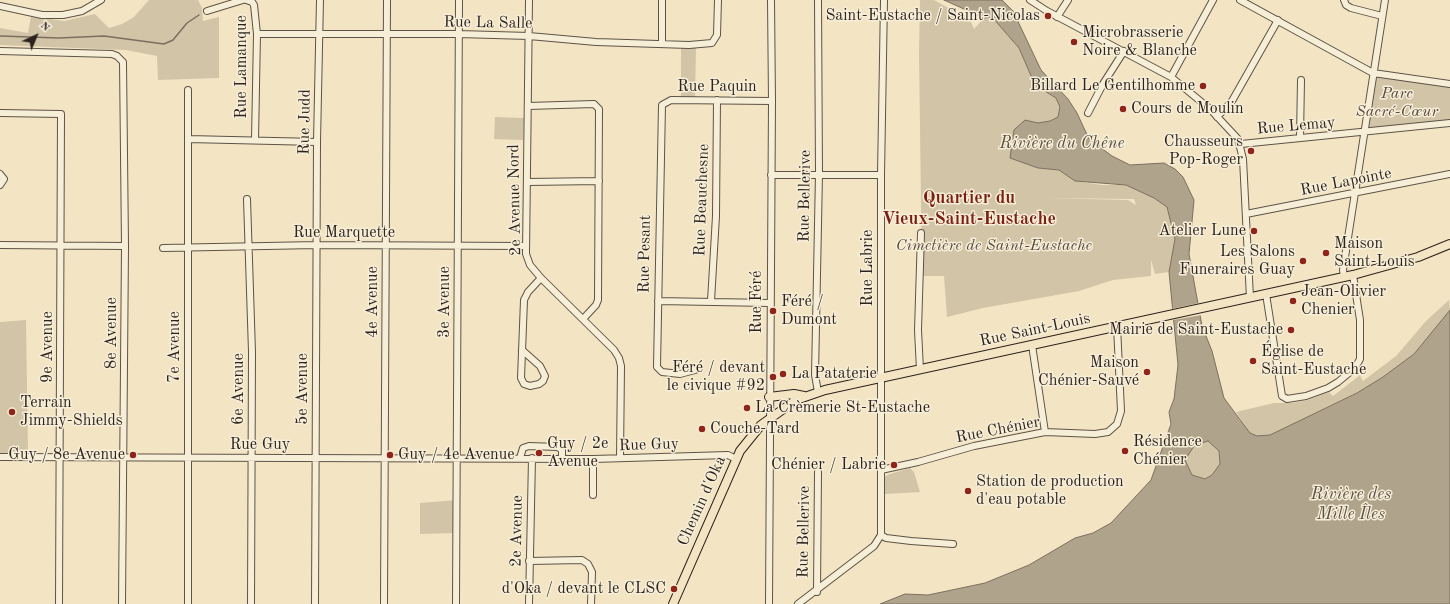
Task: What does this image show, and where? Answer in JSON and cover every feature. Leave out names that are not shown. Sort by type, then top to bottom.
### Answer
[{"type":"main road","name":"Rue Saint-Louis","points":[[769,418],[784,407],[805,396],[818,392],[1353,275],[1418,257],[1450,244]]},
{"type":"main road","points":[[769,397],[794,394],[805,396]]},
{"type":"main road","name":"Chemin d'Oka","points":[[673,604],[736,459],[751,436],[769,418]]},
{"type":"street","points":[[0,6],[42,15],[64,15],[82,11],[100,0]]},
{"type":"street","name":"Rue Lamanque","points":[[207,11],[215,11],[245,0],[252,2],[254,5],[257,34],[255,140]]},
{"type":"street","name":"Rue Judd","points":[[317,245],[317,142],[320,0]]},
{"type":"street","name":"4e Avenue","points":[[384,604],[387,0]]},
{"type":"street","name":"3e Avenue","points":[[456,604],[459,0]]},
{"type":"street","name":"2e Avenue Nord","points":[[529,0],[526,246],[530,265],[541,278],[614,350],[619,358],[621,366],[620,458]]},
{"type":"street","points":[[662,0],[662,44]]},
{"type":"street","name":"Rue La Salle","points":[[257,34],[459,34],[529,36],[596,42],[712,44],[716,39],[718,0]]},
{"type":"street","name":"Rue Féré","points":[[769,604],[769,397],[772,101],[771,0]]},
{"type":"street","name":"Rue Bellerive","points":[[818,0],[819,174],[816,375],[818,392]]},
{"type":"street","name":"Rue Labrie","points":[[881,535],[881,175],[884,0]]},
{"type":"street","points":[[1030,0],[1057,17],[1171,77],[1217,117],[1241,144],[1244,159],[1250,298]]},
{"type":"street","points":[[1057,17],[1068,0]]},
{"type":"street","points":[[1171,77],[1213,0]]},
{"type":"street","points":[[1240,0],[1373,73],[1450,84]]},
{"type":"street","points":[[1344,0],[1351,8],[1382,16]]},
{"type":"street","points":[[1344,277],[1343,270],[1385,0]]},
{"type":"street","points":[[1217,117],[1232,101],[1278,20]]},
{"type":"street","name":"8e Avenue","points":[[0,51],[112,54],[117,56],[123,62],[125,246],[122,604]]},
{"type":"street","points":[[1088,113],[1103,84],[1124,51]]},
{"type":"street","points":[[1300,138],[1301,80]]},
{"type":"street","name":"7e Avenue","points":[[188,90],[188,604]]},
{"type":"street","name":"Rue Paquin","points":[[664,103],[671,100],[772,101]]},
{"type":"street","name":"Rue Beauchesne","points":[[711,301],[716,216],[717,100]]},
{"type":"street","name":"Rue Pesant","points":[[664,103],[660,110],[657,367],[662,372],[680,374],[694,370]]},
{"type":"street","points":[[528,106],[589,104],[597,106],[600,114],[598,300],[583,319]]},
{"type":"street","name":"9e Avenue","points":[[0,113],[61,114],[59,604]]},
{"type":"street","name":"Rue Lemay","points":[[1241,144],[1450,123]]},
{"type":"street","points":[[188,139],[317,142]]},
{"type":"street","points":[[0,174],[4,179],[0,184]]},
{"type":"street","name":"Rue Lapointe","points":[[1246,214],[1450,174]]},
{"type":"street","points":[[771,175],[881,175]]},
{"type":"street","points":[[527,182],[599,181]]},
{"type":"street","name":"6e Avenue","points":[[247,199],[252,352],[251,604]]},
{"type":"street","points":[[920,370],[918,330],[921,233]]},
{"type":"street","points":[[0,245],[125,246]]},
{"type":"street","name":"Rue Marquette","points":[[163,248],[249,248],[317,245],[458,247],[526,246]]},
{"type":"street","name":"5e Avenue","points":[[316,604],[317,245]]},
{"type":"street","points":[[1266,294],[1278,376],[1284,398],[1306,396],[1328,388],[1343,379],[1358,364],[1361,353],[1360,326],[1353,275]]},
{"type":"street","points":[[522,350],[540,366],[545,376],[543,381],[539,384],[530,386],[524,384],[521,378],[522,350],[524,300],[528,292],[541,278]]},
{"type":"street","points":[[658,301],[770,303]]},
{"type":"street","name":"Rue Chénier","points":[[882,470],[918,462],[974,446],[1045,432],[1095,434],[1108,432],[1117,424],[1121,411],[1117,326]]},
{"type":"street","points":[[1032,345],[1045,432]]},
{"type":"street","points":[[520,458],[523,448],[529,446],[558,446],[562,450],[562,458]]},
{"type":"street","name":"Rue Guy","points":[[0,457],[593,459],[728,455],[736,459]]},
{"type":"street","name":"2e Avenue","points":[[529,604],[532,458]]},
{"type":"street","points":[[593,459],[593,495]]},
{"type":"street","name":"Rue Bellerive","points":[[816,592],[818,472]]},
{"type":"street","points":[[798,604],[816,592],[874,546],[881,535],[886,538],[953,544]]},
{"type":"street","points":[[529,562],[582,560],[588,564],[592,572],[591,604]]},
{"type":"green space","points":[[149,0],[198,0],[202,8],[203,21],[219,17],[219,78],[158,80],[157,56],[126,50],[0,45],[0,28],[28,33],[31,16],[64,21],[95,14],[109,28],[122,24],[134,17]]},
{"type":"green space","name":"Cimetière de Saint-Eustache","points":[[920,0],[934,0],[970,20],[974,29],[984,18],[992,17],[1019,48],[1035,85],[1056,98],[1060,107],[1058,117],[1050,121],[1038,123],[1025,120],[1038,168],[1059,170],[1075,181],[1102,185],[1126,185],[1154,198],[1167,207],[1175,239],[1169,272],[1155,274],[1151,260],[1151,276],[1113,280],[1079,291],[983,308],[947,317],[944,276],[922,276],[919,53]],"holes":[[[1044,198],[1134,199],[1136,205],[1128,200]]]},
{"type":"green space","points":[[681,47],[696,47],[695,97],[681,97]]},
{"type":"green space","name":"Parc Sacré-Cœur","points":[[1373,73],[1450,84],[1450,123],[1364,132]]},
{"type":"green space","points":[[495,117],[524,118],[523,140],[494,139]]},
{"type":"green space","points":[[1449,300],[1450,310],[1414,354],[1383,377],[1357,393],[1270,435],[1257,437],[1250,433],[1236,412],[1274,403],[1292,403],[1308,400],[1329,392],[1333,396],[1359,376],[1357,373],[1358,372],[1363,381],[1396,356],[1426,321]]},
{"type":"green space","points":[[26,320],[28,455],[0,455],[0,322]]},
{"type":"green space","points":[[1209,441],[1219,451],[1220,464],[1212,475],[1205,479],[1192,475],[1185,460],[1194,446]]},
{"type":"green space","points":[[910,468],[914,472],[920,492],[885,494],[884,478],[887,475]]},
{"type":"green space","points":[[457,500],[457,533],[420,534],[420,503]]},
{"type":"water","name":"Rivière des Mille Îles","points":[[944,0],[1002,0],[1013,11],[1041,70],[1068,99],[1077,113],[1089,139],[1112,156],[1130,165],[1164,163],[1175,169],[1183,177],[1194,200],[1189,254],[1202,326],[1212,351],[1224,398],[1250,433],[1257,436],[1270,435],[1357,393],[1383,377],[1414,354],[1450,310],[1450,604],[880,604],[905,594],[928,595],[985,583],[1029,565],[1075,538],[1093,533],[1111,523],[1151,480],[1171,424],[1169,412],[1174,399],[1178,365],[1169,272],[1175,239],[1167,207],[1154,198],[1126,185],[1075,181],[1059,170],[1038,168],[1010,158],[1014,130],[1025,120],[1038,123],[1050,121],[1058,117],[1060,107],[1056,98],[1035,85],[1019,48],[992,17],[984,18]],"holes":[[[1208,441],[1219,451],[1220,464],[1212,475],[1205,479],[1192,475],[1185,460],[1194,446]]]},
{"type":"pier","points":[[1199,303],[1202,315],[1173,320],[1171,309]]},
{"type":"waterway","points":[[0,36],[59,38],[104,36],[164,44],[173,40],[187,23],[199,15]]},
{"type":"place","name":"Saint-Eustache / Saint-Nicolas","points":[[1048,16]]},
{"type":"place","name":"Microbrasserie Noire & Blanche","points":[[1074,42]]},
{"type":"place","name":"Billard Le Gentilhomme","points":[[1203,86]]},
{"type":"place","name":"Cours de Moulin","points":[[1123,109]]},
{"type":"place","name":"Chausseurs Pop-Roger","points":[[1251,151]]},
{"type":"place","name":"Atelier Lune","points":[[1254,231]]},
{"type":"place","name":"Maison Saint-Louis","points":[[1326,253]]},
{"type":"place","name":"Les Salons Funeraires Guay","points":[[1303,261]]},
{"type":"place","name":"Jean-Olivier Chenier","points":[[1293,301]]},
{"type":"place","name":"Féré / Dumont","points":[[773,311]]},
{"type":"place","name":"Mairie de Saint-Eustache","points":[[1291,330]]},
{"type":"place","name":"Église de Saint-Eustache","points":[[1253,361]]},
{"type":"place","name":"Maison Chénier-Sauvé","points":[[1147,372]]},
{"type":"place","name":"La Pataterie","points":[[783,374]]},
{"type":"place","name":"Féré / devant le civique #92","points":[[773,377]]},
{"type":"place","name":"La Crèmerie St-Eustache","points":[[747,408]]},
{"type":"place","name":"Terrain Jimmy-Shields","points":[[12,412]]},
{"type":"place","name":"Couche-Tard","points":[[702,429]]},
{"type":"place","name":"Résidence Chénier","points":[[1125,451]]},
{"type":"place","name":"Guy / 2e Avenue","points":[[539,453]]},
{"type":"place","name":"Guy / 8e Avenue","points":[[133,455]]},
{"type":"place","name":"Guy / 4e Avenue","points":[[390,455]]},
{"type":"place","name":"Chénier / Labrie","points":[[894,465]]},
{"type":"place","name":"Station de production d'eau potable","points":[[968,491]]},
{"type":"place","name":"d'Oka / devant le CLSC","points":[[674,589]]},
{"type":"district","name":"Quartier du Vieux-Saint-Eustache","points":[[969,208]]},
{"type":"water label","name":"Rivière du Chêne","points":[[1062,144]]}]
